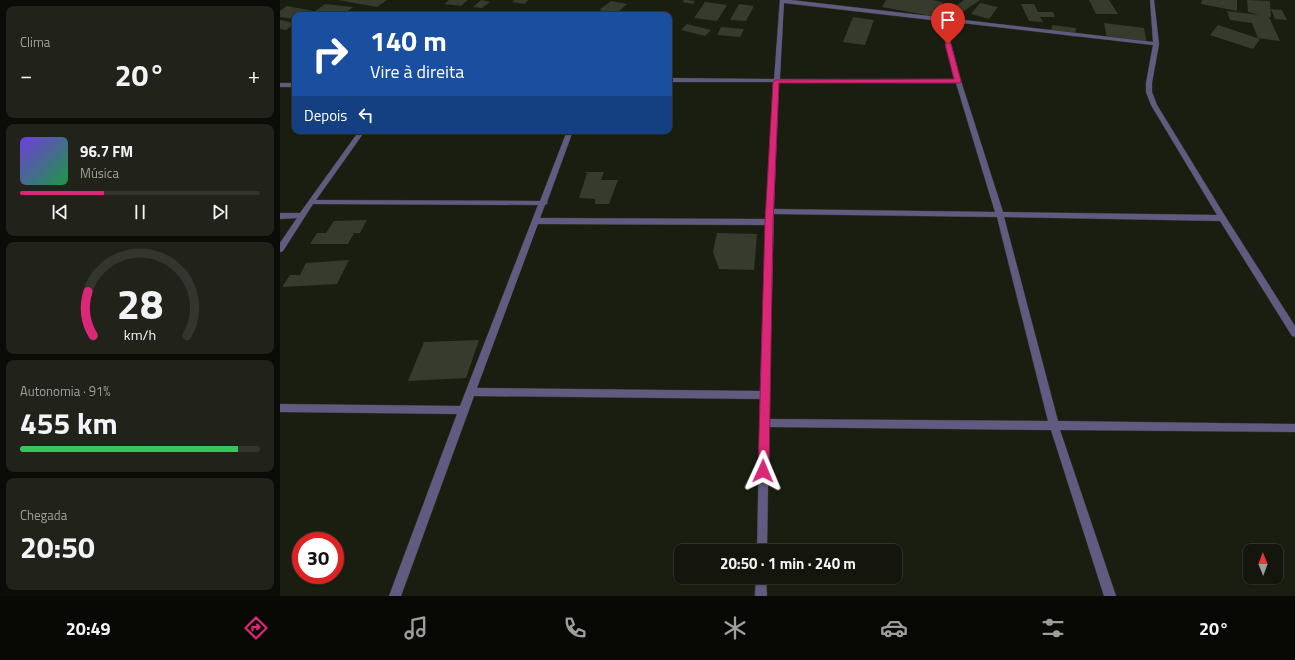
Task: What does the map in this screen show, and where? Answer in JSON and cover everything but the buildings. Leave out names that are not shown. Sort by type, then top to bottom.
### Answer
[{"type":"street","points":[[762,544],[769,212],[776,82],[783,0],[1156,44]]},
{"type":"street","points":[[1152,0],[1156,44],[1149,83],[1149,92],[1154,106],[1222,218],[1295,333]]},
{"type":"street","points":[[942,19],[958,81],[1000,215],[1054,425],[1110,596]]},
{"type":"street","points":[[672,80],[776,82],[958,81]]},
{"type":"street","points":[[280,85],[292,85]]},
{"type":"street","points":[[280,249],[311,202],[360,134]]},
{"type":"street","points":[[395,596],[463,410],[544,203],[569,134]]},
{"type":"street","points":[[311,202],[544,203]]},
{"type":"street","points":[[769,212],[1222,218]]},
{"type":"street","points":[[280,216],[302,216]]},
{"type":"street","points":[[536,221],[769,222]]},
{"type":"street","points":[[471,392],[765,396]]},
{"type":"street","points":[[280,408],[463,410]]},
{"type":"street","points":[[764,423],[1295,428]]},
{"type":"street","points":[[761,584],[761,596]]},
{"type":"route","points":[[763,471],[769,222],[776,82],[958,81],[948,44]]}]
